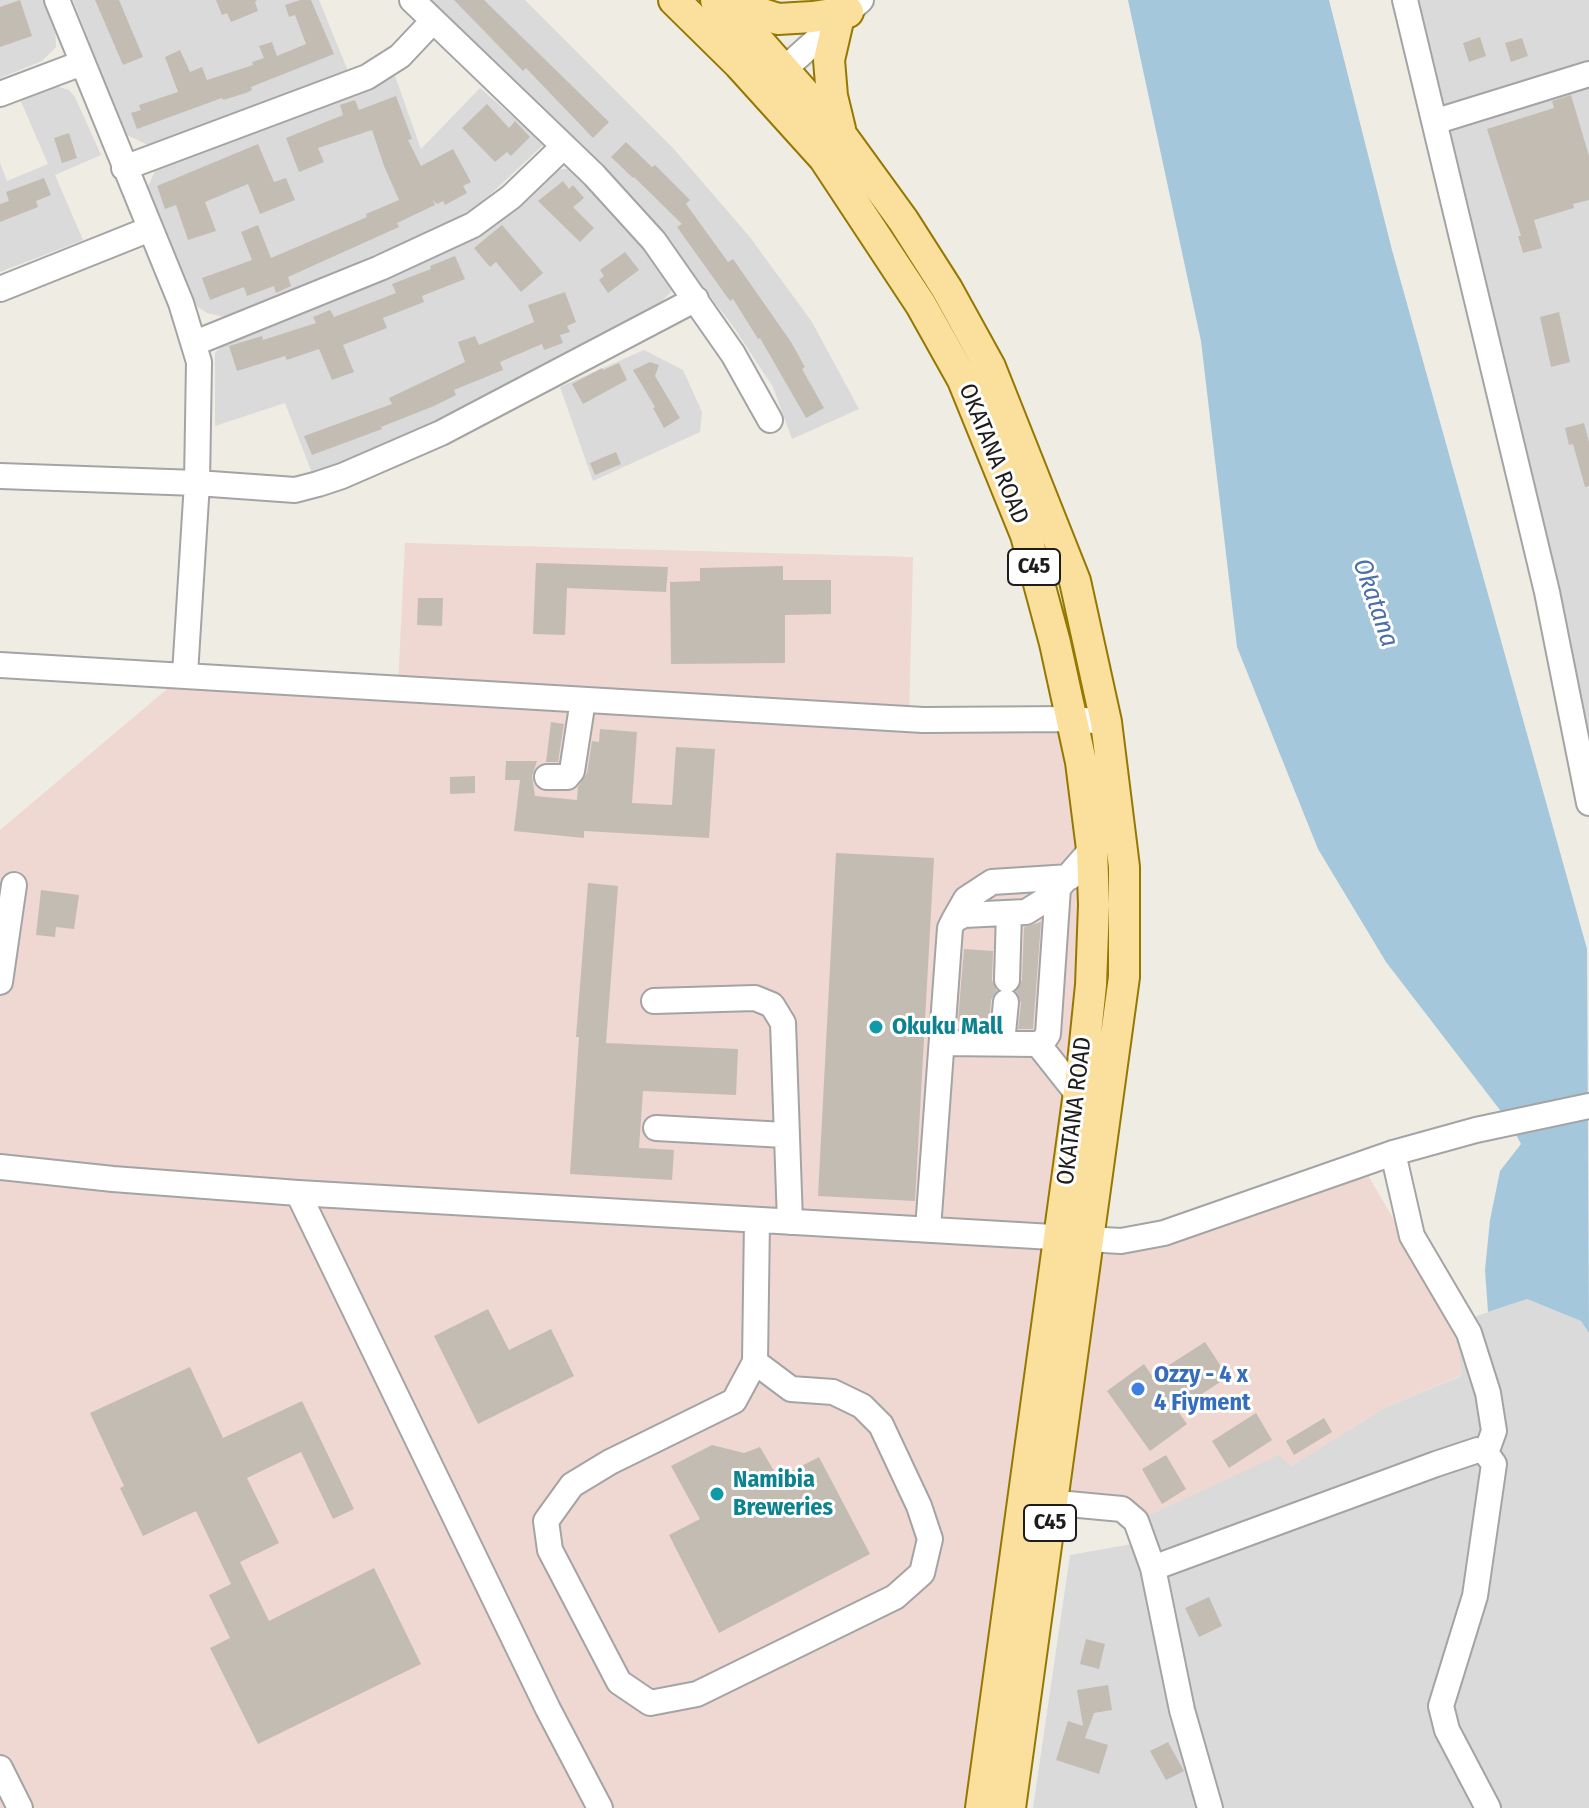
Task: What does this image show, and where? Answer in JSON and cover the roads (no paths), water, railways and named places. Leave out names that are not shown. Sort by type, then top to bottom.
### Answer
[{"type":"main road","name":"OKATANA ROAD","points":[[674,0],[842,136],[903,220],[947,289],[990,367],[1075,581],[1106,722],[1121,825],[1125,963],[1089,1237]]},
{"type":"main road","name":"OKATANA ROAD","points":[[718,0],[921,305],[963,380],[1026,535],[1072,719],[1092,849],[1094,905],[1091,985],[1080,1097],[1058,1238]]},
{"type":"main road","points":[[718,0],[778,19],[849,11]]},
{"type":"main road","points":[[842,136],[832,96],[829,60],[849,11]]},
{"type":"main road","name":"C45","points":[[981,1808],[1089,1237]]},
{"type":"main road","name":"C45","points":[[1010,1808],[1058,1238]]},
{"type":"street","points":[[57,0],[195,343],[201,384],[185,674]]},
{"type":"street","points":[[412,0],[564,146],[654,241],[733,354],[770,420]]},
{"type":"street","points":[[1405,0],[1437,121],[1473,287],[1547,592],[1589,803]]},
{"type":"street","points":[[773,79],[849,11]]},
{"type":"street","points":[[124,168],[367,77],[400,56],[433,21]]},
{"type":"street","points":[[0,94],[82,63]]},
{"type":"street","points":[[1437,121],[1589,74]]},
{"type":"street","points":[[195,343],[380,268],[473,225],[511,197],[564,146]]},
{"type":"street","points":[[0,289],[150,229]]},
{"type":"street","points":[[0,476],[295,490],[342,476],[441,433],[696,299]]},
{"type":"street","points":[[0,665],[923,720],[1072,719],[1106,722]]},
{"type":"street","points":[[547,777],[567,777],[572,771],[583,700]]},
{"type":"street","points":[[954,920],[964,915],[1026,912],[1064,882],[1092,849]]},
{"type":"street","points":[[928,1229],[950,928],[966,899],[992,882],[1064,882]]},
{"type":"street","points":[[942,1043],[1038,1044],[1048,1034],[1064,882]]},
{"type":"street","points":[[0,982],[14,885]]},
{"type":"street","points":[[1002,1043],[1009,913]]},
{"type":"street","points":[[654,1001],[755,998],[772,1005],[783,1023],[790,1222]]},
{"type":"street","points":[[1038,1044],[1080,1097]]},
{"type":"street","points":[[0,1167],[298,1193],[1121,1241],[1164,1233],[1393,1153],[1476,1130],[1589,1106]]},
{"type":"street","points":[[656,1128],[785,1135]]},
{"type":"street","points":[[1393,1153],[1412,1236],[1469,1333],[1488,1393],[1494,1431],[1486,1453]]},
{"type":"street","points":[[298,1193],[548,1709],[600,1808]]},
{"type":"street","points":[[755,1362],[791,1389],[833,1392],[862,1406],[881,1425],[919,1506],[930,1539],[922,1573],[895,1597],[697,1694],[650,1703],[619,1682],[550,1550],[546,1521],[572,1485],[610,1462],[734,1401],[755,1362],[757,1220]]},
{"type":"street","points":[[1153,1568],[1436,1464],[1478,1450],[1486,1453],[1494,1464],[1475,1596],[1441,1706],[1447,1730],[1488,1808]]},
{"type":"street","points":[[1037,1502],[1122,1509],[1136,1521],[1153,1568],[1182,1710],[1210,1808]]},
{"type":"street","points":[[0,1768],[20,1808]]},
{"type":"water","name":"Okatana","points":[[1128,0],[1329,0],[1392,250],[1587,949],[1589,1333],[1581,1321],[1527,1299],[1488,1312],[1485,1270],[1490,1220],[1500,1171],[1521,1144],[1510,1123],[1386,962],[1318,849],[1237,647],[1201,341]]},
{"type":"place","name":"Okuku Mall","points":[[876,1027]]},
{"type":"place","name":"Ozzy - 4 x 4 Fiyment","points":[[1138,1389]]},
{"type":"place","name":"Namibia Breweries","points":[[717,1494]]}]
